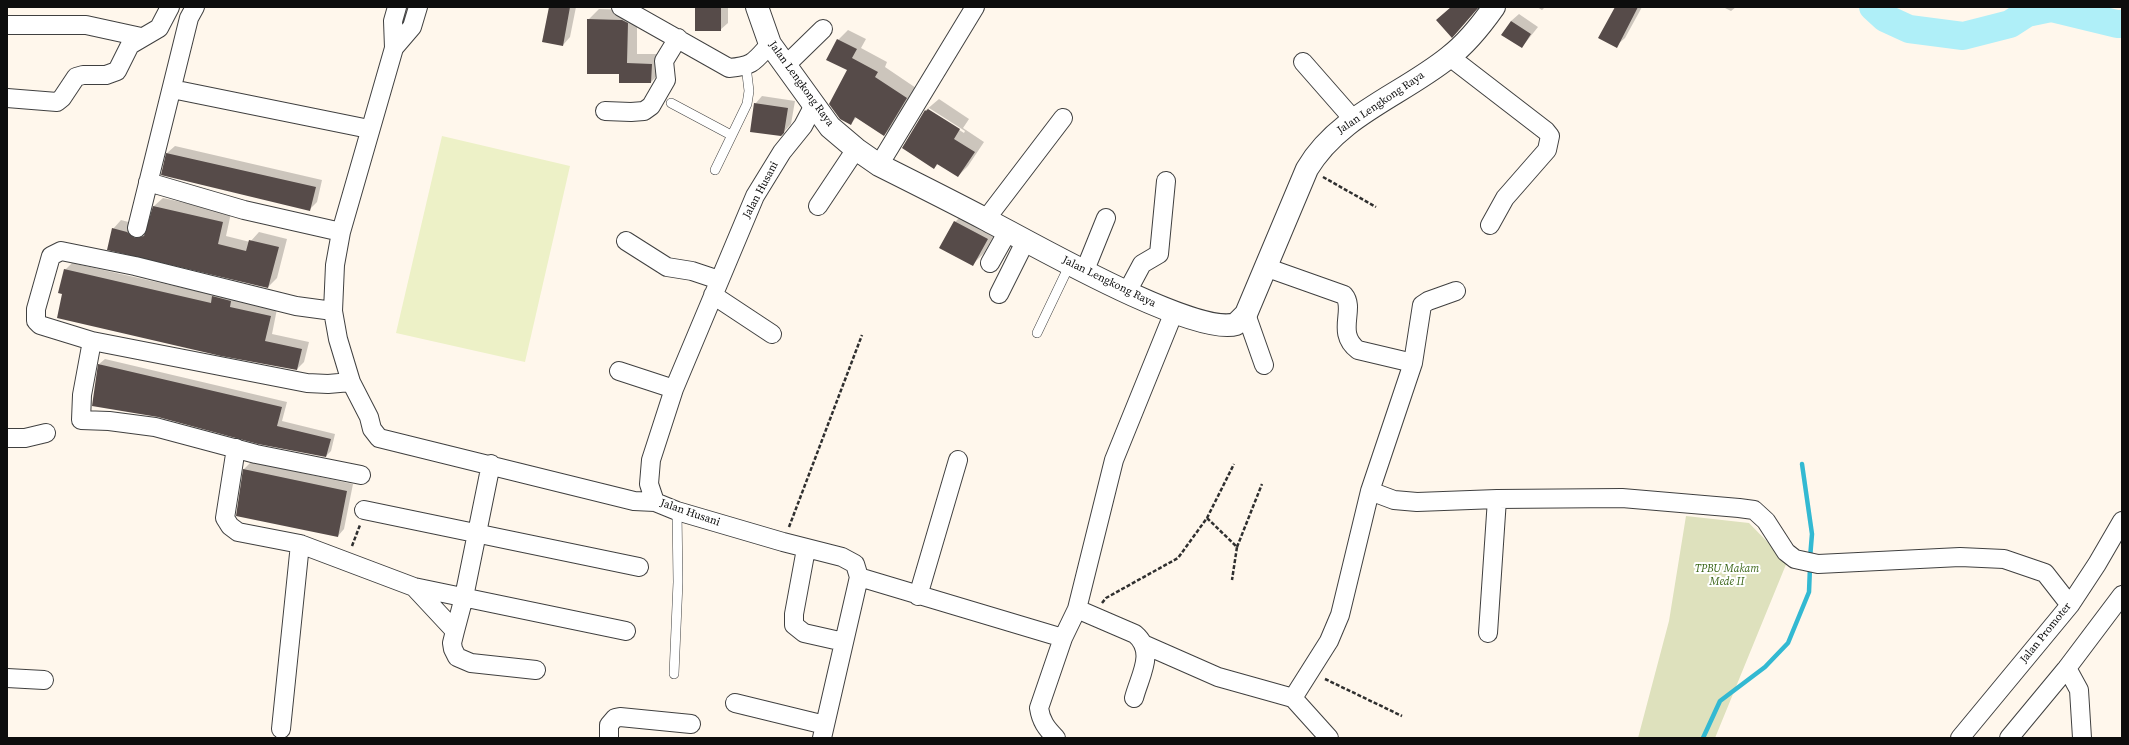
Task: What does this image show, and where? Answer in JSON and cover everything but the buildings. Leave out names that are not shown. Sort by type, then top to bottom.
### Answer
[{"type":"street","points":[[7,98],[40,102],[60,100],[76,77],[83,75],[106,75],[117,71],[120,68],[130,45],[141,37],[159,28],[170,7]]},
{"type":"street","points":[[137,228],[190,18],[195,7]]},
{"type":"street","points":[[397,7],[393,22],[394,48],[369,129],[341,232],[333,287],[333,311],[338,339],[351,382],[369,417],[372,429],[379,438],[491,464],[634,501],[655,502]]},
{"type":"street","points":[[394,48],[412,27],[418,7]]},
{"type":"street","points":[[620,7],[678,38],[712,60],[729,68],[746,66],[754,62],[770,44]]},
{"type":"street","name":"Jalan Lengkong Raya","points":[[757,7],[770,44],[830,127],[856,149],[879,164],[1127,292],[1199,321],[1225,326],[1236,324],[1246,314],[1306,169],[1317,152],[1326,142],[1353,119],[1374,107],[1450,56],[1485,20],[1494,7]]},
{"type":"street","points":[[879,164],[975,7]]},
{"type":"street","points":[[7,25],[86,25],[141,37]]},
{"type":"street","points":[[786,65],[823,28]]},
{"type":"street","points":[[605,111],[644,111],[651,106],[666,80],[664,61],[678,38]]},
{"type":"street","points":[[1450,56],[1546,130],[1550,136],[1547,150],[1505,198],[1490,226]]},
{"type":"street","points":[[1303,62],[1353,119]]},
{"type":"street","points":[[172,89],[369,129]]},
{"type":"street","name":"Jalan Husani","points":[[814,105],[803,126],[782,152],[755,196],[674,389],[651,460],[649,484],[655,502],[678,511],[806,549],[853,561],[859,577]]},
{"type":"street","points":[[986,219],[1063,118]]},
{"type":"street","points":[[803,126],[830,127]]},
{"type":"street","points":[[818,206],[856,149]]},
{"type":"street","points":[[1127,292],[1142,264],[1160,254],[1166,181]]},
{"type":"street","points":[[148,182],[244,210],[307,226],[341,232]]},
{"type":"street","points":[[1077,266],[1106,218]]},
{"type":"street","points":[[990,263],[1017,236]]},
{"type":"street","points":[[999,294],[1017,236]]},
{"type":"street","points":[[626,241],[667,267],[692,272],[716,287],[772,334]]},
{"type":"street","points":[[333,311],[296,306],[135,266],[61,251],[56,252],[51,256],[49,261],[36,309],[36,321],[40,325],[92,340],[307,383],[328,384],[351,382]]},
{"type":"street","points":[[1265,267],[1344,295],[1347,302],[1347,334],[1349,343],[1358,350],[1413,363]]},
{"type":"street","points":[[1293,698],[1329,641],[1340,615],[1370,491],[1413,363],[1422,305],[1428,300],[1456,291]]},
{"type":"street","points":[[1056,738],[1046,728],[1041,718],[1039,708],[1063,638],[1084,612],[1114,460],[1174,312]]},
{"type":"street","points":[[1246,314],[1264,365]]},
{"type":"street","points":[[92,340],[82,395],[81,420],[132,423],[256,454],[361,475]]},
{"type":"street","points":[[619,371],[674,389]]},
{"type":"street","points":[[7,438],[25,438],[46,433]]},
{"type":"street","points":[[236,448],[225,518],[230,526],[238,532],[300,544],[414,587],[626,631]]},
{"type":"street","points":[[918,596],[958,460]]},
{"type":"street","points":[[491,464],[464,597],[454,630],[452,643],[453,649],[461,659],[470,663],[536,670]]},
{"type":"street","points":[[1370,491],[1394,500],[1417,502],[1497,499],[1622,498],[1754,510],[1766,522],[1786,552],[1794,559],[1812,563],[1960,557],[2004,559],[2045,573],[2070,605]]},
{"type":"street","points":[[1488,633],[1497,499]]},
{"type":"street","points":[[364,510],[639,568]]},
{"type":"street","name":"Jalan Promoter","points":[[1960,738],[2070,605],[2097,564],[2122,521]]},
{"type":"street","points":[[281,729],[300,544]]},
{"type":"street","points":[[806,549],[794,614],[794,625],[804,633],[844,642]]},
{"type":"street","points":[[735,703],[824,731],[859,577],[918,596],[1063,638]]},
{"type":"street","points":[[414,587],[454,630]]},
{"type":"street","points":[[2009,738],[2067,668],[2122,595]]},
{"type":"street","points":[[1084,612],[1135,634],[1144,644],[1218,677],[1293,698],[1329,738]]},
{"type":"street","points":[[1134,698],[1146,656],[1144,644]]},
{"type":"street","points":[[2067,668],[2080,690],[2082,738]]},
{"type":"street","points":[[7,678],[44,680]]},
{"type":"street","points":[[609,738],[609,725],[615,718],[620,717],[691,724]]},
{"type":"lane","points":[[715,170],[748,98],[749,90],[746,66]]},
{"type":"lane","points":[[671,103],[731,136]]},
{"type":"lane","points":[[1037,333],[1077,266]]},
{"type":"lane","points":[[674,674],[678,582],[678,511]]},
{"type":"path","points":[[1306,169],[1376,207]]},
{"type":"path","points":[[783,542],[862,335]]},
{"type":"path","points":[[1084,612],[1178,558],[1207,518],[1234,464]]},
{"type":"path","points":[[1232,580],[1237,547],[1262,484]]},
{"type":"path","points":[[1207,518],[1237,547]]},
{"type":"path","points":[[1310,672],[1402,716]]},
{"type":"green space","points":[[442,136],[570,166],[525,362],[396,333]]},
{"type":"green space","name":"TPBU Makam Mede II","points":[[1686,516],[1749,523],[1787,562],[1715,738],[1638,738],[1669,621]]},
{"type":"waterway","points":[[1873,7],[1885,18],[1909,29],[1963,36],[2010,24],[2027,13],[2051,8],[2122,24]]},
{"type":"waterway","points":[[1802,464],[1812,534],[1810,558]]},
{"type":"waterway","points":[[1703,738],[1720,701],[1765,667],[1788,643],[1809,592],[1810,567]]}]
